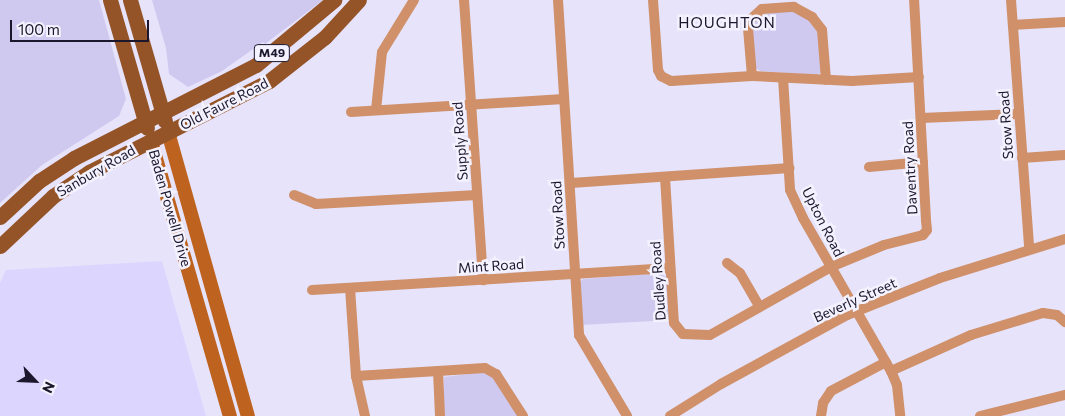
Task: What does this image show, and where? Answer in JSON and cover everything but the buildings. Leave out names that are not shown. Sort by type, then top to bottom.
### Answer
[{"type":"main road","name":"Baden Powell Drive","points":[[110,0],[230,416]]},
{"type":"main road","name":"Baden Powell Drive","points":[[130,0],[248,416]]},
{"type":"main road","name":"Old Faure Road","points":[[145,120],[256,65],[334,0]]},
{"type":"main road","name":"Old Faure Road","points":[[150,141],[237,100],[269,81],[325,37],[359,0]]},
{"type":"main road","name":"Sanbury Road","points":[[0,217],[40,181],[74,158],[145,120]]},
{"type":"main road","name":"Sanbury Road","points":[[0,246],[54,196],[105,163],[150,141]]},
{"type":"street","points":[[376,110],[382,52],[414,0]]},
{"type":"street","name":"Supply Road","points":[[464,0],[483,280]]},
{"type":"street","name":"Stow Road","points":[[558,0],[581,343],[627,416]]},
{"type":"street","points":[[653,0],[658,70],[665,79],[752,76],[826,80],[919,77]]},
{"type":"street","name":"Daventry Road","points":[[831,267],[884,245],[922,235],[927,230],[914,0]]},
{"type":"street","name":"Stow Road","points":[[1011,0],[1028,248]]},
{"type":"street","points":[[752,76],[748,28],[750,20],[762,9],[794,7],[812,17],[822,30],[826,80]]},
{"type":"street","points":[[1013,25],[1065,22]]},
{"type":"street","name":"Upton Road","points":[[783,78],[789,168],[794,200],[889,367],[897,385],[900,416]]},
{"type":"street","points":[[351,112],[564,99]]},
{"type":"street","points":[[922,118],[1018,114]]},
{"type":"street","points":[[1022,158],[1065,155]]},
{"type":"street","points":[[869,168],[923,162]]},
{"type":"street","points":[[571,183],[789,168]]},
{"type":"street","name":"Dudley Road","points":[[665,177],[674,323],[681,333],[697,337],[710,335],[831,267]]},
{"type":"street","points":[[294,194],[316,204],[477,196]]},
{"type":"street","name":"Beverly Street","points":[[670,416],[721,384],[856,312],[940,278],[1028,248],[1065,239]]},
{"type":"street","points":[[727,264],[740,272],[760,307]]},
{"type":"street","name":"Mint Road","points":[[312,290],[670,268]]},
{"type":"street","points":[[350,288],[356,376],[365,416]]},
{"type":"street","points":[[819,415],[831,391],[971,335],[1043,313],[1057,315],[1065,322]]},
{"type":"street","points":[[356,376],[489,370],[522,416]]},
{"type":"street","points":[[438,371],[440,416]]},
{"type":"street","points":[[980,416],[1065,395]]},
{"type":"shaded area","points":[[0,0],[99,0],[126,99],[119,116],[42,165],[0,203]]},
{"type":"shaded area","points":[[152,0],[323,0],[265,44],[263,42],[222,71],[188,87],[169,74],[166,48]]},
{"type":"shaded area","points":[[795,10],[817,26],[821,72],[818,75],[760,71],[754,66],[752,24],[761,14]]},
{"type":"shaded area","points":[[162,261],[206,416],[0,416],[0,283],[6,270]]},
{"type":"shaded area","points":[[662,273],[667,279],[670,320],[581,325],[580,282],[583,279]]},
{"type":"shaded area","points":[[483,372],[492,375],[518,416],[444,416],[444,377]]},
{"type":"district","name":"HOUGHTON","points":[[727,23]]}]
